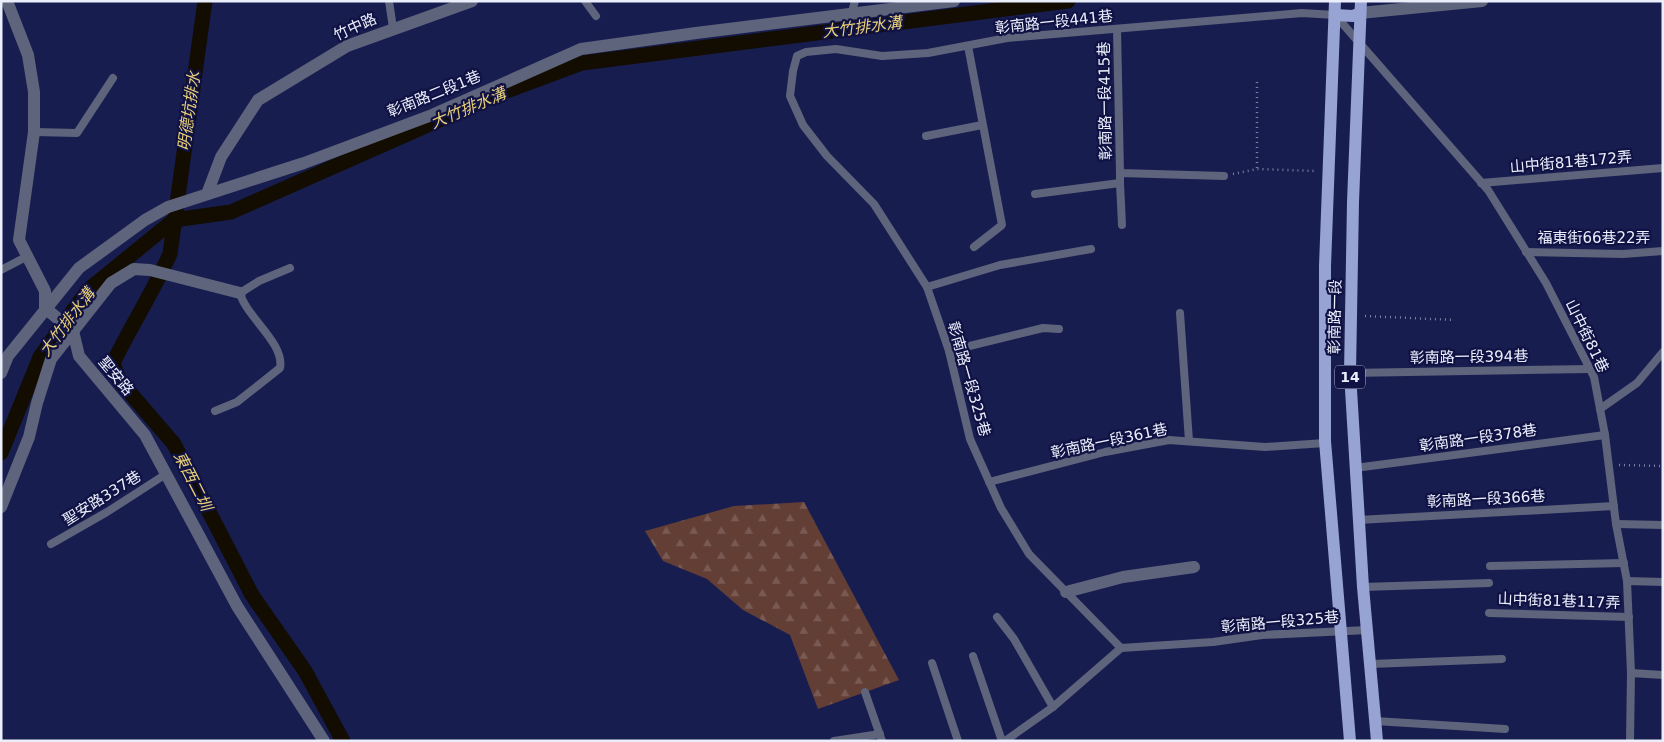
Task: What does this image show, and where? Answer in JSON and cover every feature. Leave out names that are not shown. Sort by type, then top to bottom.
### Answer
[{"type":"main road","name":"14","points":[[1335,1],[1335,15]]},
{"type":"main road","points":[[1335,15],[1352,16],[1361,7]]},
{"type":"main road","name":"彰南路一段","points":[[1361,7],[1353,202],[1350,373],[1354,468],[1377,741]]},
{"type":"main road","name":"彰南路一段","points":[[1335,15],[1324,266],[1325,443],[1350,741]]},
{"type":"street","points":[[7,1],[28,55],[33,74],[34,132],[19,240],[45,291],[46,308],[73,332]]},
{"type":"street","name":"竹中路","points":[[207,194],[221,157],[258,100],[346,46],[472,1]]},
{"type":"street","name":"彰南路二段1巷","points":[[1,373],[8,356],[79,268],[145,220],[168,207],[304,163],[432,114],[581,49],[696,33],[852,16],[954,1]]},
{"type":"street","points":[[1361,7],[1482,1]]},
{"type":"street","points":[[1,507],[29,437],[51,360],[111,283],[134,269],[150,270],[240,293]]},
{"type":"street","name":"聖安路","points":[[73,332],[79,356],[144,435],[203,547],[237,606],[324,741]]},
{"type":"street","points":[[1066,592],[1123,577],[1194,567]]},
{"type":"lane","points":[[389,1],[393,28]]},
{"type":"lane","points":[[585,1],[596,16]]},
{"type":"lane","points":[[852,16],[855,1]]},
{"type":"lane","name":"彰南路一段441巷","points":[[806,52],[836,49],[882,56],[968,46],[1007,38],[1302,13],[1335,15]]},
{"type":"lane","name":"山中街81巷","points":[[1335,15],[1482,183],[1546,283],[1594,377],[1605,435],[1616,524],[1627,581],[1631,673],[1630,741]]},
{"type":"lane","name":"彰南路一段415巷","points":[[1117,29],[1120,173],[1224,176]]},
{"type":"lane","points":[[968,46],[1002,225],[974,247]]},
{"type":"lane","name":"彰南路一段325巷","points":[[806,52],[797,56],[790,96],[803,125],[827,156],[874,204],[927,287],[949,351],[970,439],[1001,508],[1029,554],[1121,648],[1213,642],[1262,635],[1368,630]]},
{"type":"lane","points":[[34,132],[77,133],[113,78]]},
{"type":"lane","points":[[926,136],[982,125]]},
{"type":"lane","name":"山中街81巷172弄","points":[[1482,183],[1663,168]]},
{"type":"lane","points":[[1120,173],[1122,225]]},
{"type":"lane","points":[[1035,194],[1120,184]]},
{"type":"lane","points":[[927,287],[1000,265],[1091,249]]},
{"type":"lane","name":"福東街66巷22弄","points":[[1526,252],[1623,254],[1663,251]]},
{"type":"lane","points":[[1,270],[26,257]]},
{"type":"lane","points":[[215,411],[237,402],[280,368],[281,362],[274,345],[243,303],[240,293],[259,281],[290,268]]},
{"type":"lane","points":[[1180,313],[1189,441]]},
{"type":"lane","points":[[949,351],[1043,328],[1059,329]]},
{"type":"lane","points":[[1600,409],[1637,383],[1663,352]]},
{"type":"lane","points":[[1654,364],[1663,364]]},
{"type":"lane","name":"彰南路一段394巷","points":[[1350,373],[1589,369]]},
{"type":"lane","name":"彰南路一段378巷","points":[[1354,468],[1605,435]]},
{"type":"lane","name":"彰南路一段361巷","points":[[989,482],[1105,452],[1169,440],[1265,447],[1325,443]]},
{"type":"lane","name":"聖安路337巷","points":[[51,544],[107,512],[166,474]]},
{"type":"lane","name":"彰南路一段366巷","points":[[1358,520],[1614,506]]},
{"type":"lane","points":[[1616,524],[1663,525]]},
{"type":"lane","points":[[1490,566],[1624,562]]},
{"type":"lane","points":[[1627,581],[1663,582]]},
{"type":"lane","points":[[1363,587],[1489,583]]},
{"type":"lane","name":"山中街81巷117弄","points":[[1489,613],[1629,617]]},
{"type":"lane","points":[[998,618],[1014,640],[1053,708]]},
{"type":"lane","points":[[973,656],[1004,741],[1053,708],[1121,648]]},
{"type":"lane","points":[[1371,664],[1502,659]]},
{"type":"lane","points":[[932,663],[958,741]]},
{"type":"lane","points":[[1631,673],[1663,675]]},
{"type":"lane","points":[[834,741],[881,737],[865,692]]},
{"type":"lane","points":[[1375,721],[1505,729]]},
{"type":"path","points":[[1257,82],[1258,169]]},
{"type":"path","points":[[1224,176],[1258,169],[1328,171]]},
{"type":"path","points":[[1351,315],[1456,320]]},
{"type":"path","points":[[1609,465],[1663,466]]},
{"type":"green space","points":[[804,502],[899,680],[818,709],[790,635],[743,610],[707,579],[663,561],[645,531],[734,506]]},
{"type":"waterway","name":"東西二圳","points":[[205,1],[170,254],[113,363],[119,380],[174,444],[252,595],[305,671],[343,741]]},
{"type":"waterway","name":"大竹排水溝","points":[[1,453],[40,357],[88,290],[174,220],[231,212],[496,95],[582,63],[1068,1]]},
{"type":"water label","name":"明德坑排水","points":[[189,111]]}]
